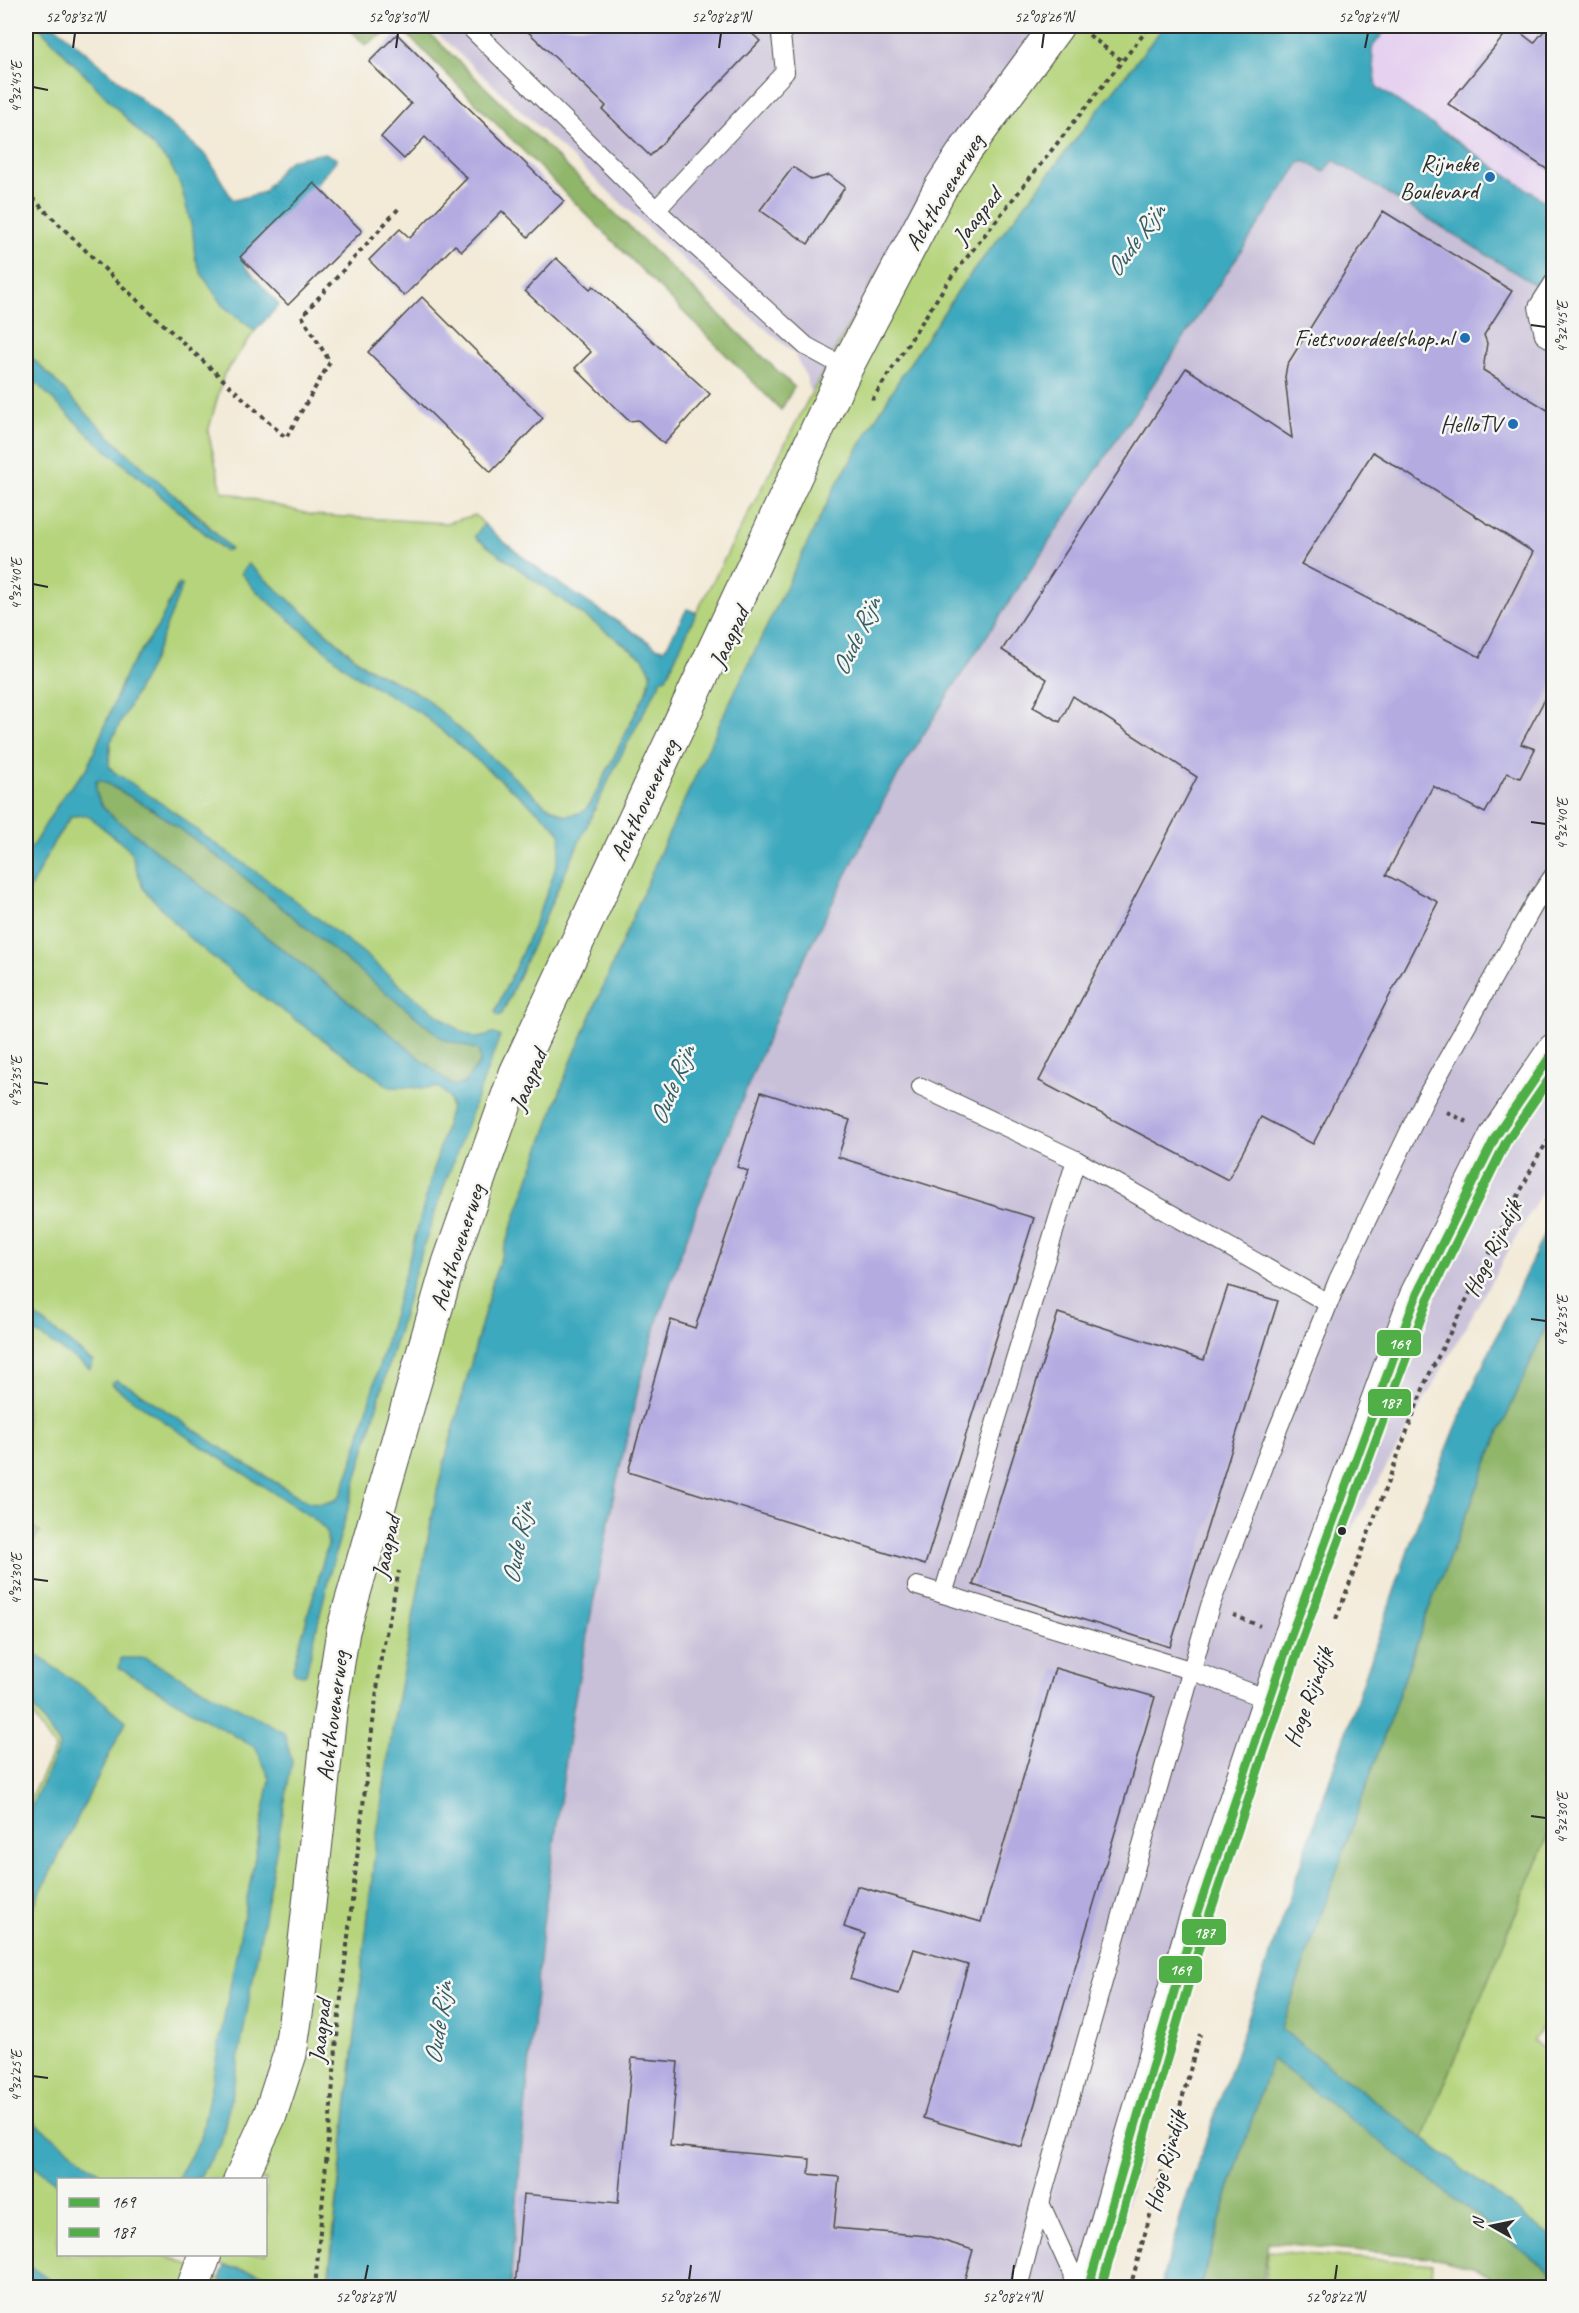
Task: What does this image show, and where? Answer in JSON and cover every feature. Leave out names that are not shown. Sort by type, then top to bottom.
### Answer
[{"type":"street","name":"Achthovenerweg","points":[[241,2178],[270,2115],[290,2054],[300,1987],[330,1713],[343,1631],[449,1263],[516,1073],[846,368],[946,180],[962,155],[1071,29]]},
{"type":"street","name":"Hoge Rijndijk","points":[[1088,2288],[1191,1933],[1294,1627],[1417,1294],[1497,1136],[1554,1050]]},
{"type":"lane","points":[[469,26],[656,210],[806,346],[846,368]]},
{"type":"lane","points":[[656,210],[785,72],[780,26]]},
{"type":"lane","points":[[1554,282],[1538,307],[1544,335],[1554,341]]},
{"type":"lane","points":[[1018,2288],[1040,2203],[1210,1606],[1265,1461],[1328,1303],[1424,1101],[1530,911],[1554,875]]},
{"type":"lane","points":[[921,1087],[1076,1160],[1328,1303]]},
{"type":"lane","points":[[943,1594],[1076,1160]]},
{"type":"lane","name":"Hoge Rijndijk","points":[[917,1586],[1193,1671],[1270,1700]]},
{"type":"lane","points":[[1040,2203],[1071,2273],[1074,2288]]},
{"type":"path","name":"Jaagpad","points":[[865,410],[949,280],[1150,26]]},
{"type":"path","points":[[1071,29],[1121,60]]},
{"type":"path","points":[[26,192],[121,285],[286,438],[330,362],[302,316],[399,208]]},
{"type":"path","name":"Hoge Rijndijk","points":[[1334,1627],[1426,1382],[1538,1156],[1554,1132]]},
{"type":"path","name":"Jaagpad","points":[[315,2288],[339,2015],[367,1771],[381,1658],[400,1567]]},
{"type":"path","name":"Hoge Rijndijk","points":[[1130,2288],[1200,2034]]},
{"type":"shaded area","points":[[429,26],[1041,26],[932,175],[811,394],[807,379],[794,353],[673,251]]},
{"type":"shaded area","name":"Rijneke Boulevard","points":[[1353,26],[1553,26],[1553,255],[1299,100]]},
{"type":"shaded area","points":[[1299,100],[1553,255],[1553,1172],[1290,1638],[1103,2287],[487,2288],[617,1384],[777,968]]},
{"type":"green space","points":[[26,26],[38,26],[170,164],[181,186],[193,232],[195,257],[222,305],[255,331],[224,374],[208,432],[222,491],[312,515],[446,523],[475,515],[484,524],[475,536],[476,538],[643,658],[648,665],[650,675],[648,688],[591,803],[583,812],[566,816],[545,805],[423,696],[365,666],[248,564],[241,573],[254,589],[322,648],[422,714],[547,819],[560,833],[561,846],[548,892],[495,1012],[499,1015],[502,1014],[618,761],[662,679],[666,678],[695,615],[811,394],[932,175],[1041,26],[1164,26],[960,288],[902,375],[835,487],[727,708],[659,855],[567,1072],[494,1277],[437,1491],[394,1719],[376,1841],[329,2272],[324,2286],[188,2256],[267,2256],[267,2178],[107,2178],[26,2116],[26,1921],[126,1721],[100,1699],[26,1648],[26,1551],[40,1532],[26,1522],[26,1326],[90,1368],[93,1362],[26,1308],[26,896],[55,840],[72,816],[87,815],[130,850],[143,888],[252,989],[390,1087],[440,1088],[449,1097],[451,1112],[352,1464],[341,1494],[335,1500],[322,1504],[306,1501],[242,1462],[134,1389],[112,1385],[184,1435],[313,1518],[326,1530],[328,1544],[293,1668],[295,1673],[303,1675],[306,1673],[330,1572],[415,1272],[442,1192],[487,1036],[477,1038],[462,1032],[410,994],[361,951],[109,766],[110,743],[153,660],[182,585],[177,586],[157,628],[127,671],[87,769],[65,793],[26,853],[26,373],[88,434],[225,551],[230,549],[201,517],[166,489],[85,413],[26,352]]},
{"type":"green space","points":[[347,26],[397,26],[365,45]]},
{"type":"green space","points":[[399,26],[422,26],[794,387],[781,410]]},
{"type":"green space","points":[[101,780],[155,811],[229,865],[443,1038],[479,1050],[480,1062],[464,1084],[453,1086],[397,1039],[113,817],[98,797],[96,781]]},
{"type":"green space","points":[[1553,1310],[1553,1824],[1431,2117],[1424,2139],[1281,2029],[1428,1611],[1497,1438]]},
{"type":"green space","points":[[26,1522],[40,1532],[26,1551]]},
{"type":"green space","points":[[26,1699],[60,1745],[26,1818],[26,1807],[55,1748],[26,1706]]},
{"type":"green space","points":[[1553,1824],[1553,2012],[1533,2040],[1553,2056],[1553,2238],[1424,2139],[1431,2117]]},
{"type":"green space","points":[[1271,2058],[1554,2274],[1553,2287],[1506,2287],[1477,2268],[1438,2258],[1268,2242],[1262,2287],[1201,2288],[1225,2202]]},
{"type":"green space","points":[[26,2161],[57,2182],[57,2256],[167,2256],[214,2276],[226,2287],[60,2287],[26,2264]]},
{"type":"green space","points":[[1268,2251],[1433,2264],[1431,2287],[1265,2287]]},
{"type":"water","points":[[38,26],[55,26],[200,150],[208,158],[232,199],[264,192],[283,166],[293,159],[325,153],[337,159],[316,185],[244,261],[245,266],[279,305],[255,331],[222,305],[201,273],[195,257],[193,232],[181,186],[170,164]]},
{"type":"water","name":"Oude Rijn","points":[[1164,26],[1389,26],[1373,46],[1377,87],[1553,207],[1553,296],[1334,160],[1324,172],[1307,162],[1300,162],[951,690],[889,790],[783,1001],[698,1206],[659,1315],[639,1385],[616,1484],[573,1708],[542,1930],[510,2287],[328,2288],[376,1841],[394,1719],[437,1491],[494,1277],[567,1072],[659,855],[727,708],[835,487],[902,375],[960,288]]},
{"type":"water","points":[[26,352],[116,443],[231,549],[226,551],[88,434],[26,373]]},
{"type":"water","points":[[484,524],[546,574],[656,647],[663,649],[666,647],[687,609],[695,612],[666,678],[662,679],[618,761],[502,1014],[499,1016],[495,1012],[536,920],[556,866],[560,845],[559,832],[547,819],[422,714],[353,674],[254,589],[241,573],[248,564],[364,666],[423,696],[545,805],[566,816],[583,812],[591,803],[648,688],[651,672],[643,658],[476,538],[475,536]]},
{"type":"water","points":[[179,584],[182,586],[153,660],[110,743],[109,766],[113,771],[265,878],[361,951],[410,994],[462,1032],[477,1038],[491,1033],[500,1036],[415,1272],[330,1572],[306,1674],[303,1675],[295,1673],[293,1668],[328,1544],[326,1530],[313,1518],[184,1435],[112,1383],[116,1380],[134,1389],[242,1462],[306,1501],[321,1504],[336,1500],[341,1494],[352,1464],[451,1107],[449,1097],[440,1088],[390,1087],[252,989],[187,936],[143,888],[130,850],[87,815],[71,816],[55,840],[26,896],[26,853],[65,793],[87,769],[127,671],[157,628]],"holes":[[[101,780],[155,811],[229,865],[443,1039],[479,1050],[480,1062],[464,1084],[453,1086],[397,1039],[113,817],[100,802],[96,781]]]},
{"type":"water","points":[[1553,1215],[1553,1310],[1497,1438],[1428,1611],[1281,2029],[1553,2238],[1553,2274],[1272,2059],[1225,2202],[1201,2287],[1160,2287],[1185,2202],[1422,1510],[1470,1393]]},
{"type":"water","points":[[26,1308],[93,1362],[90,1369],[26,1326]]},
{"type":"water","points":[[26,1648],[100,1699],[126,1721],[26,1921],[26,1818],[60,1745],[26,1699]]},
{"type":"water","points":[[121,1658],[145,1658],[284,1732],[292,1762],[221,2144],[199,2178],[178,2178],[201,2138],[270,1779],[256,1748],[119,1668]]},
{"type":"water","points":[[26,2116],[107,2178],[57,2178],[57,2182],[26,2161]]},
{"type":"water","points":[[26,2264],[60,2287],[26,2287]]},
{"type":"water","points":[[225,2266],[308,2284],[308,2287],[226,2287],[220,2278]]},
{"type":"building","points":[[522,26],[744,26],[760,41],[650,156],[603,110],[606,106]]},
{"type":"building","points":[[1512,26],[1534,43],[1548,26],[1554,26],[1554,174],[1448,104]]},
{"type":"building","points":[[397,34],[439,76],[438,78],[564,201],[528,237],[502,211],[462,251],[455,245],[404,296],[369,260],[400,229],[410,238],[467,178],[425,137],[404,159],[381,137],[411,104],[369,62]]},
{"type":"building","points":[[793,167],[812,180],[829,175],[845,187],[808,244],[760,210]]},
{"type":"building","points":[[314,183],[362,231],[288,305],[240,257]]},
{"type":"building","points":[[1383,211],[1512,291],[1484,335],[1487,343],[1483,370],[1554,414],[1554,682],[1521,744],[1535,749],[1520,778],[1507,773],[1485,813],[1433,786],[1386,875],[1438,902],[1313,1144],[1261,1117],[1228,1180],[1039,1081],[1197,777],[1073,696],[1060,722],[1033,707],[1047,679],[1002,650],[1186,368],[1292,438],[1285,377],[1287,365]],"holes":[[[1373,452],[1533,552],[1480,657],[1301,564]]]},
{"type":"building","points":[[556,258],[590,289],[593,286],[710,394],[664,444],[638,420],[629,421],[575,368],[591,352],[525,291]]},
{"type":"building","points":[[422,297],[543,418],[491,472],[368,352]]},
{"type":"building","points":[[761,1092],[850,1120],[838,1157],[1034,1218],[925,1565],[628,1472],[671,1320],[695,1328],[748,1171],[737,1167]]},
{"type":"building","points":[[1228,1286],[1278,1301],[1170,1647],[973,1585],[1058,1313],[1204,1360]]},
{"type":"building","points":[[1055,1668],[1155,1697],[1022,2147],[923,2118],[968,1965],[914,1949],[899,1994],[850,1979],[865,1934],[844,1927],[857,1886],[981,1922]]},
{"type":"building","points":[[632,2058],[678,2062],[670,2146],[810,2159],[809,2174],[839,2177],[834,2228],[928,2236],[973,2250],[962,2288],[515,2288],[523,2194],[618,2203]]},
{"type":"transit line","name":"169","points":[[1088,2288],[1191,1933],[1290,1638],[1417,1294],[1496,1136],[1554,1051]]},
{"type":"transit line","name":"187","points":[[1101,2288],[1202,1937],[1301,1642],[1428,1299],[1506,1142],[1554,1072]]},
{"type":"place","name":"Rijneke Boulevard","points":[[1490,177]]},
{"type":"place","name":"Fietsvoordeelshop.nl","points":[[1465,338]]},
{"type":"place","name":"HelloTV","points":[[1513,424]]}]
